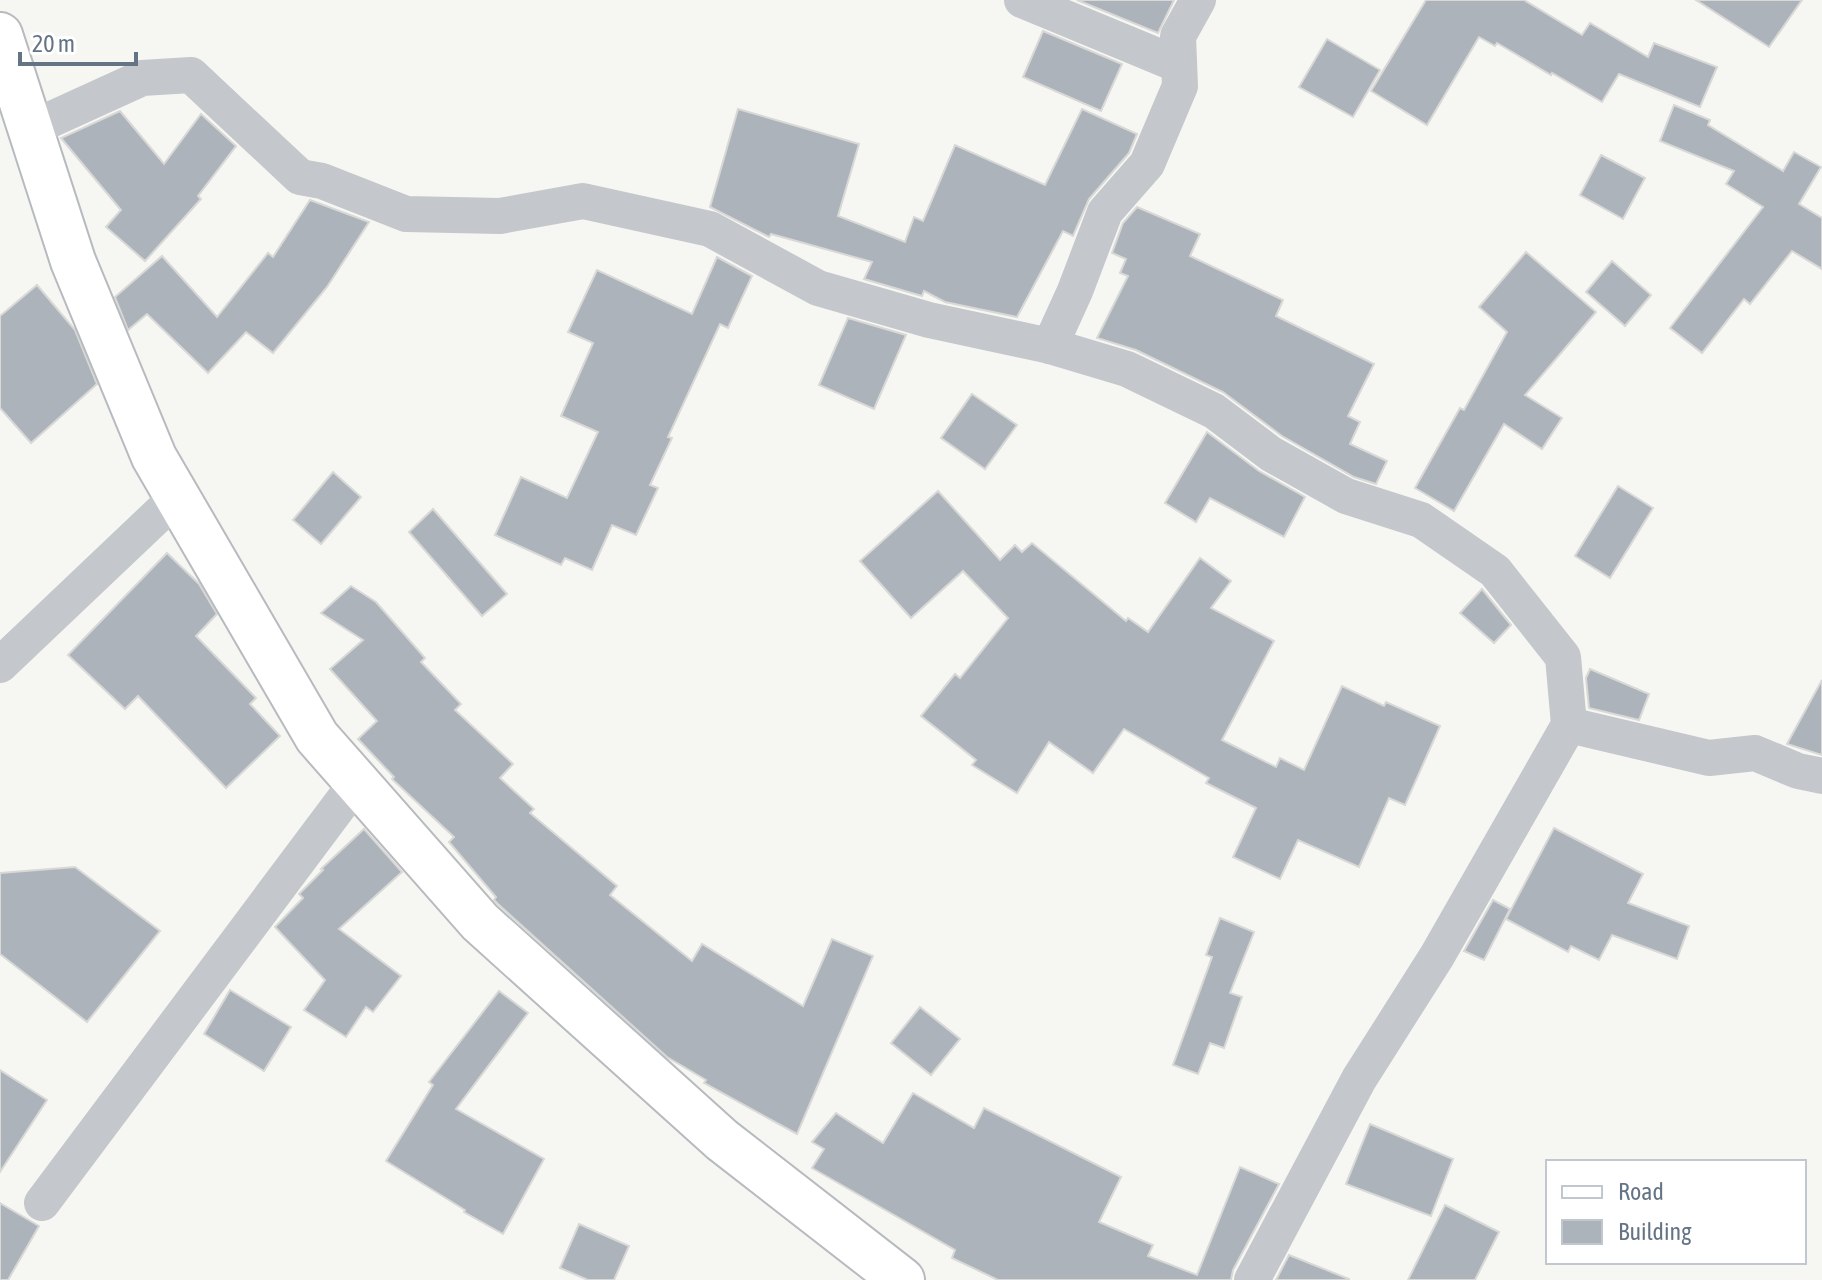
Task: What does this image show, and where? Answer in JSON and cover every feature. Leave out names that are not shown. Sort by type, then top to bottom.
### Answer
[{"type":"main road","points":[[0,35],[73,261],[154,457],[317,737],[480,922],[722,1140],[902,1280]]},
{"type":"street","points":[[1022,0],[1179,65]]},
{"type":"street","points":[[1050,346],[1105,212],[1147,164],[1180,86],[1178,36],[1198,0]]},
{"type":"street","points":[[30,129],[142,78],[191,75],[300,177],[322,181],[406,214],[500,216],[583,201],[710,229],[818,288],[929,320],[1050,346],[1127,369],[1214,411],[1271,454],[1346,496],[1421,520],[1495,571],[1563,657],[1569,725],[1437,956],[1359,1079],[1252,1280]]},
{"type":"street","points":[[0,665],[177,497]]},
{"type":"street","points":[[1569,725],[1709,758],[1755,753],[1798,771],[1820,772]]},
{"type":"street","points":[[42,1203],[357,782]]},
{"type":"building","points":[[1077,0],[1174,0],[1158,33]]},
{"type":"building","points":[[1426,0],[1524,0],[1582,35],[1590,23],[1648,57],[1654,43],[1717,67],[1700,107],[1619,74],[1602,102],[1497,43],[1495,46],[1479,37],[1427,125],[1371,91]]},
{"type":"building","points":[[1696,0],[1802,0],[1769,47]]},
{"type":"building","points":[[1043,31],[1122,64],[1101,111],[1023,77]]},
{"type":"building","points":[[1327,39],[1380,70],[1353,117],[1299,87]]},
{"type":"building","points":[[1674,105],[1710,120],[1708,125],[1783,171],[1794,152],[1821,167],[1799,204],[1822,218],[1822,269],[1792,251],[1750,304],[1744,299],[1702,353],[1670,328],[1763,207],[1726,184],[1734,171],[1660,141]]},
{"type":"building","points":[[738,109],[859,144],[838,216],[905,242],[914,217],[923,221],[955,145],[1045,185],[1082,109],[1137,134],[1129,153],[1089,199],[1073,236],[1063,231],[1017,317],[945,302],[924,291],[922,296],[864,279],[872,262],[771,234],[769,237],[710,207]]},
{"type":"building","points":[[120,111],[164,164],[201,114],[236,146],[198,196],[201,199],[145,261],[106,227],[121,210],[61,138]]},
{"type":"building","points":[[1601,155],[1645,178],[1623,219],[1580,195]]},
{"type":"building","points":[[310,200],[369,222],[327,287],[273,353],[246,332],[208,373],[147,314],[128,330],[115,297],[162,256],[217,317],[268,253],[273,257]]},
{"type":"building","points":[[1137,207],[1200,234],[1190,256],[1283,300],[1276,316],[1374,364],[1348,416],[1360,422],[1350,444],[1387,461],[1376,484],[1354,477],[1282,436],[1223,392],[1136,350],[1097,338],[1128,276],[1120,273],[1126,259],[1112,253],[1123,223]]},
{"type":"building","points":[[1526,252],[1596,312],[1525,395],[1562,418],[1542,449],[1504,424],[1454,511],[1415,488],[1460,408],[1464,410],[1507,332],[1479,307]]},
{"type":"building","points":[[717,257],[752,276],[728,328],[720,324],[668,437],[672,438],[650,485],[658,488],[636,535],[612,525],[592,570],[565,558],[561,565],[495,535],[521,477],[567,498],[598,432],[561,416],[593,343],[568,332],[597,270],[692,314]]},
{"type":"building","points":[[1612,261],[1651,295],[1625,326],[1586,292]]},
{"type":"building","points":[[37,285],[75,330],[97,384],[31,443],[0,408],[0,316]]},
{"type":"building","points":[[848,318],[906,335],[874,409],[819,385]]},
{"type":"building","points":[[972,394],[1017,425],[985,469],[941,438]]},
{"type":"building","points":[[1207,432],[1259,471],[1305,497],[1284,537],[1210,498],[1196,522],[1165,503]]},
{"type":"building","points":[[333,472],[361,497],[321,544],[293,520]]},
{"type":"building","points":[[1618,486],[1653,508],[1610,578],[1575,556]]},
{"type":"building","points":[[938,491],[1000,560],[1015,545],[1022,552],[1032,543],[1126,621],[1128,618],[1148,632],[1200,558],[1231,581],[1211,608],[1274,641],[1222,740],[1276,767],[1280,758],[1304,770],[1342,686],[1384,706],[1386,702],[1440,726],[1405,805],[1389,798],[1359,867],[1298,840],[1280,879],[1233,857],[1256,808],[1206,783],[1209,778],[1124,729],[1093,773],[1049,742],[1017,793],[972,765],[976,760],[921,716],[955,674],[960,678],[1008,618],[963,571],[911,618],[860,561]]},
{"type":"building","points":[[433,509],[507,594],[482,616],[409,532]]},
{"type":"building","points":[[167,553],[199,584],[217,614],[196,636],[256,698],[250,704],[280,736],[226,788],[138,696],[125,709],[68,655]]},
{"type":"building","points":[[351,586],[376,602],[425,658],[421,662],[461,704],[455,710],[513,764],[500,778],[534,809],[530,813],[617,886],[610,895],[692,961],[702,944],[803,1006],[832,939],[873,956],[797,1134],[704,1083],[706,1080],[667,1057],[494,900],[496,897],[449,842],[454,837],[392,779],[394,777],[358,739],[377,721],[330,669],[363,640],[321,613]]},
{"type":"building","points":[[1482,589],[1511,625],[1494,643],[1460,613]]},
{"type":"building","points":[[1590,669],[1649,694],[1639,720],[1589,708],[1586,678]]},
{"type":"building","points":[[1822,680],[1822,755],[1787,744]]},
{"type":"building","points":[[1554,828],[1643,874],[1628,903],[1689,926],[1677,959],[1612,935],[1599,960],[1571,946],[1568,952],[1506,919]]},
{"type":"building","points":[[364,829],[402,872],[339,929],[401,976],[373,1012],[366,1007],[346,1037],[304,1010],[325,980],[275,927],[303,898],[299,894],[321,869]]},
{"type":"building","points":[[75,867],[160,931],[87,1022],[0,954],[0,873]]},
{"type":"building","points":[[1493,900],[1510,909],[1484,960],[1464,951]]},
{"type":"building","points":[[1220,918],[1254,932],[1230,993],[1242,997],[1224,1048],[1210,1043],[1198,1074],[1173,1065],[1212,957],[1206,955]]},
{"type":"building","points":[[230,990],[291,1027],[264,1071],[204,1034]]},
{"type":"building","points":[[499,991],[528,1013],[456,1109],[544,1159],[503,1234],[386,1161],[433,1085],[429,1082]]},
{"type":"building","points":[[920,1007],[960,1039],[931,1075],[891,1043]]},
{"type":"building","points":[[0,1070],[47,1100],[0,1172]]},
{"type":"building","points":[[913,1093],[974,1128],[984,1108],[1121,1177],[1099,1222],[1153,1245],[1148,1256],[1197,1275],[1240,1167],[1279,1184],[1233,1270],[1231,1280],[998,1280],[952,1258],[955,1250],[812,1168],[824,1149],[812,1142],[836,1113],[883,1143]]},
{"type":"building","points":[[1370,1124],[1453,1159],[1431,1216],[1346,1184]]},
{"type":"building","points":[[0,1203],[39,1226],[8,1280],[0,1280]]},
{"type":"building","points":[[1445,1205],[1499,1232],[1475,1280],[1408,1280]]},
{"type":"building","points":[[579,1224],[629,1246],[614,1280],[588,1280],[560,1268]]},
{"type":"building","points":[[1289,1255],[1349,1279],[1349,1280],[1276,1280]]}]
